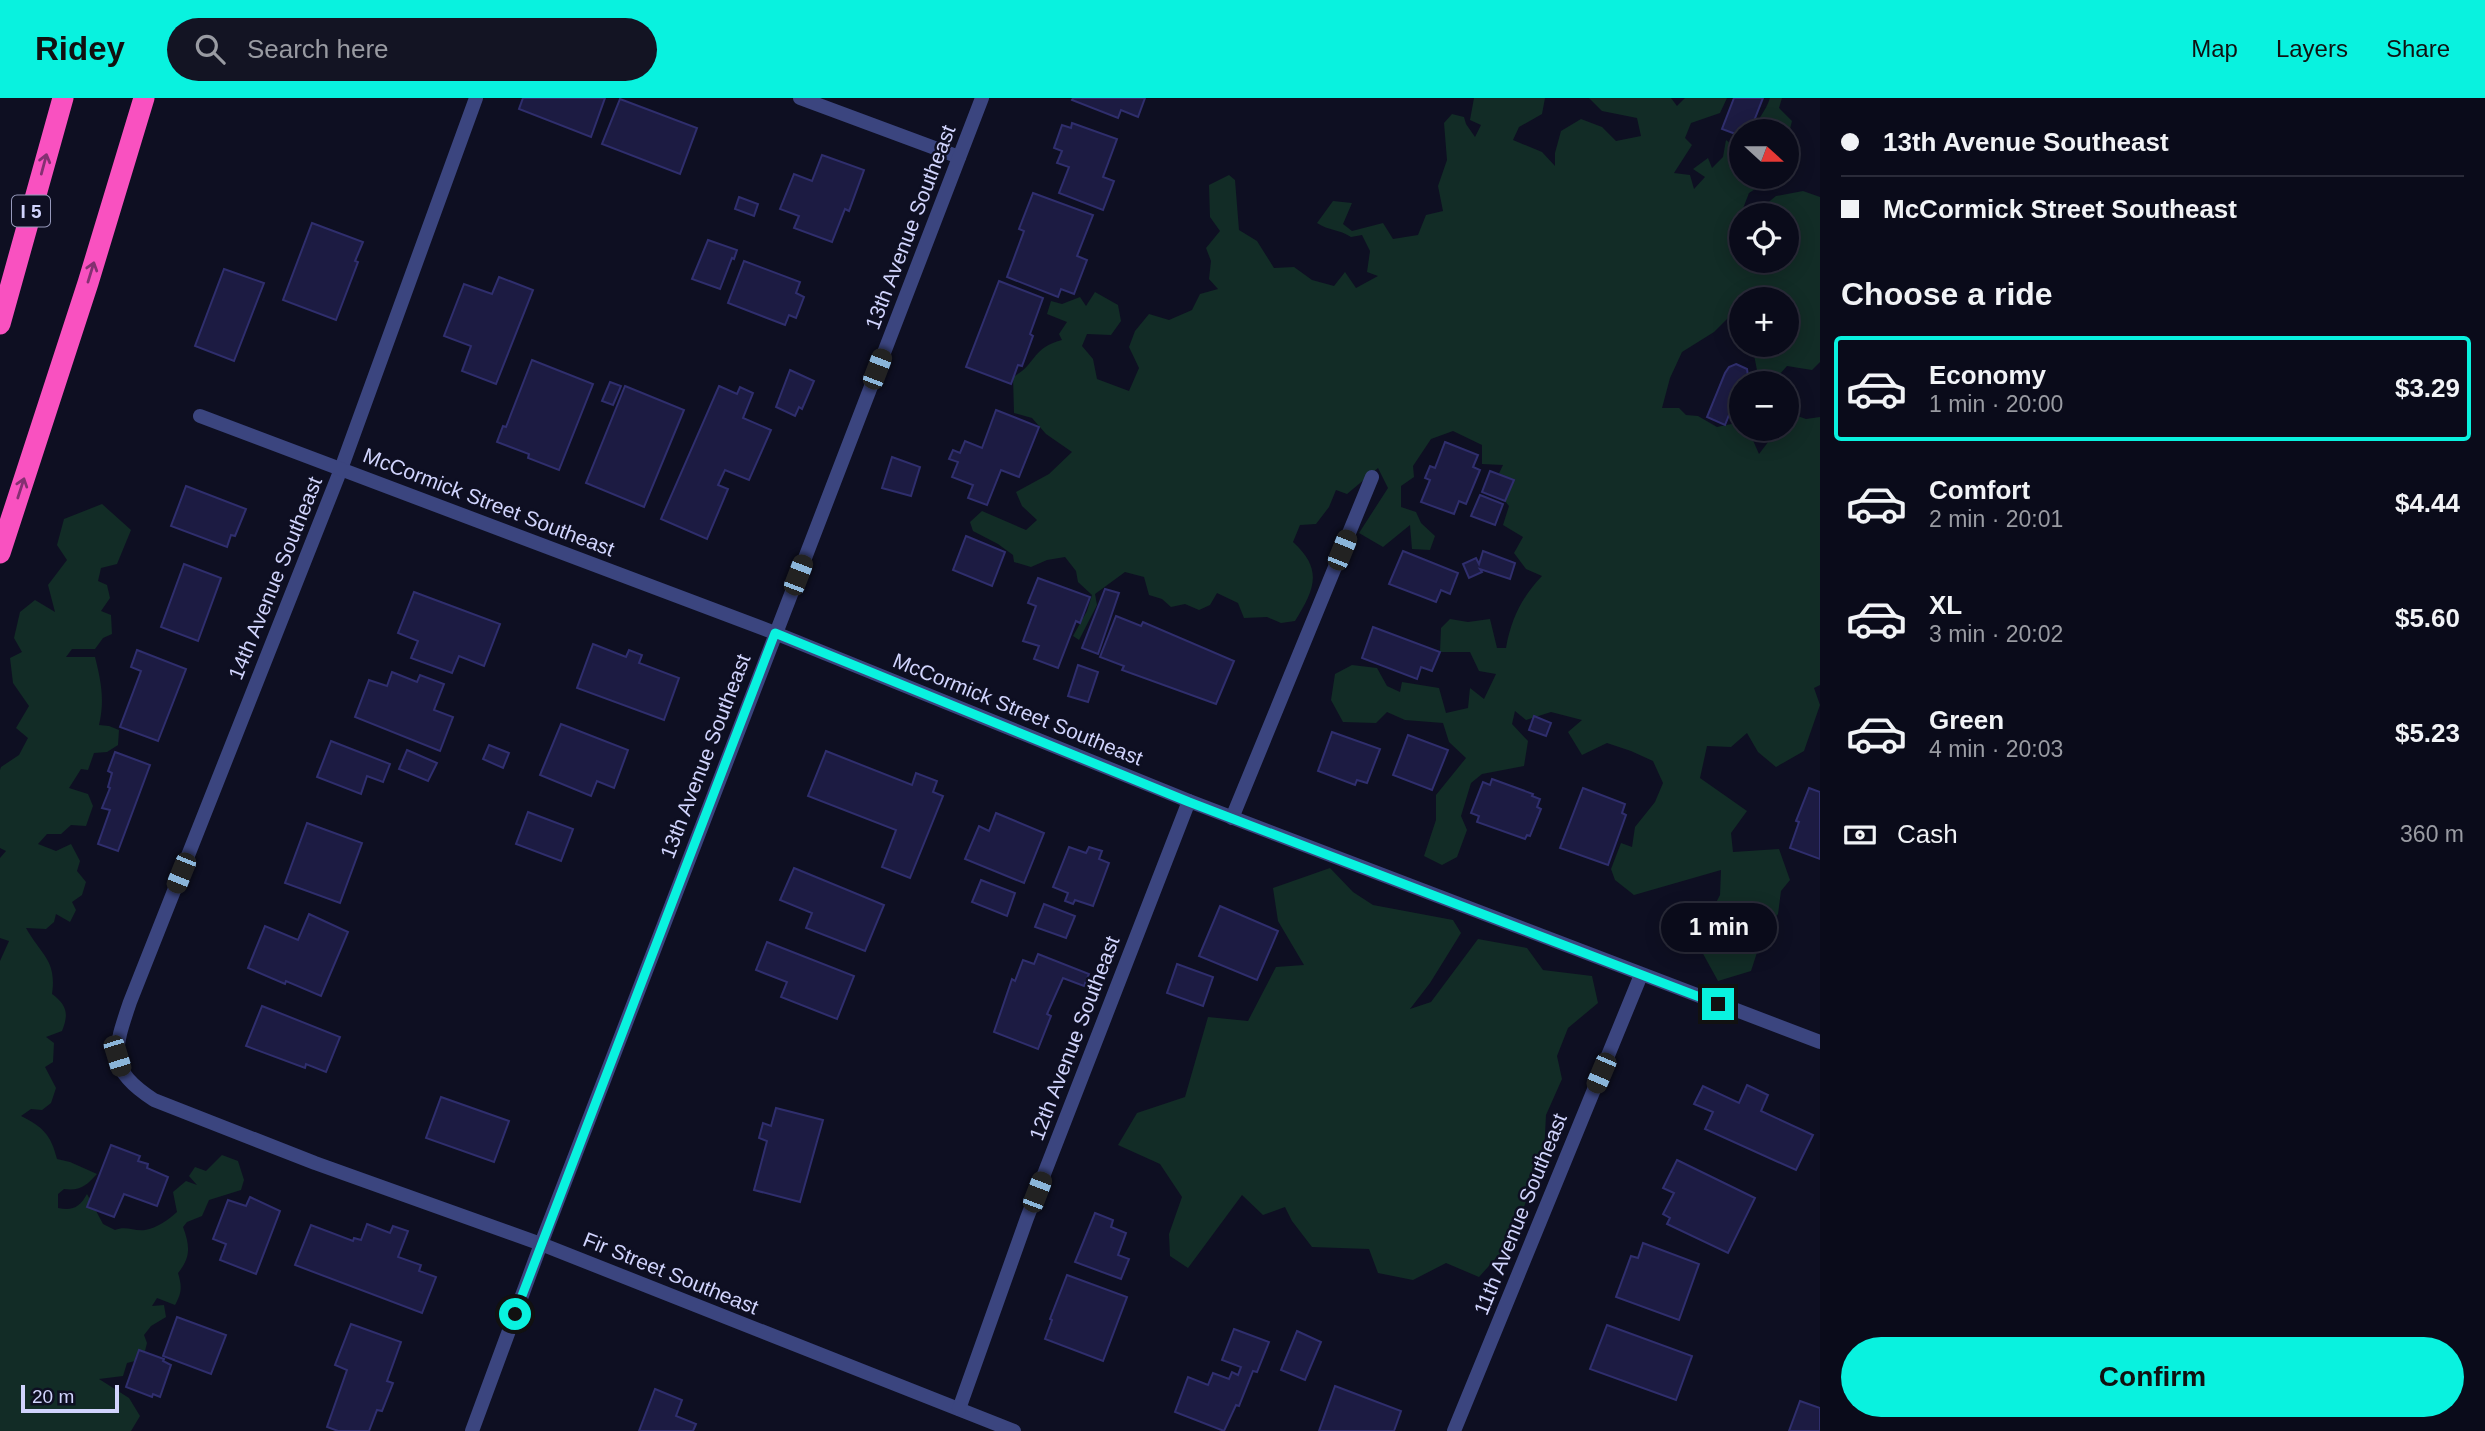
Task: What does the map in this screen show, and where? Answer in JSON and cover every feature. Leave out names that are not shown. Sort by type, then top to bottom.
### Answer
[{"type":"highway","name":"I 5","points":[[0,324],[63,98]]},
{"type":"highway","points":[[0,553],[88,283],[144,98]]},
{"type":"street","name":"14th Avenue Southeast","points":[[122,1072],[117,1056],[119,1035],[130,1003],[341,468],[477,98]]},
{"type":"street","points":[[800,98],[959,157]]},
{"type":"street","name":"13th Avenue Southeast","points":[[472,1431],[541,1244],[982,98]]},
{"type":"street","name":"McCormick Street Southeast","points":[[200,416],[775,633],[1189,802],[1820,1042]]},
{"type":"street","points":[[1232,818],[1372,477]]},
{"type":"street","name":"12th Avenue Southeast","points":[[959,1409],[1027,1218],[1189,802]]},
{"type":"street","name":"11th Avenue Southeast","points":[[1454,1431],[1641,975]]},
{"type":"street","name":"Fir Street Southeast","points":[[122,1072],[136,1088],[155,1100],[315,1163],[541,1244],[1010,1430]]},
{"type":"green space","points":[[1474,98],[1545,98],[1542,114],[1519,127],[1513,140],[1542,152],[1555,166],[1555,153],[1561,131],[1581,119],[1602,127],[1616,141],[1641,136],[1637,118],[1602,111],[1589,98],[1671,98],[1677,106],[1685,98],[1727,98],[1720,113],[1691,123],[1685,138],[1692,145],[1674,173],[1690,175],[1694,189],[1705,177],[1693,169],[1708,158],[1712,168],[1723,157],[1726,140],[1729,142],[1729,189],[1755,189],[1749,193],[1745,203],[1729,203],[1729,273],[1799,273],[1799,203],[1767,203],[1776,196],[1803,191],[1820,197],[1820,362],[1812,370],[1787,366],[1783,371],[1757,371],[1754,357],[1799,357],[1799,287],[1729,287],[1729,317],[1714,332],[1682,352],[1670,378],[1662,408],[1679,408],[1686,415],[1698,416],[1717,427],[1729,424],[1729,441],[1753,441],[1759,454],[1769,441],[1799,441],[1799,417],[1806,419],[1820,417],[1820,685],[1814,688],[1820,705],[1804,751],[1776,767],[1758,752],[1747,733],[1731,747],[1707,746],[1700,778],[1747,811],[1731,833],[1733,852],[1779,849],[1790,880],[1781,891],[1778,914],[1763,934],[1751,971],[1718,981],[1696,941],[1720,895],[1721,870],[1634,895],[1615,880],[1611,869],[1621,843],[1632,847],[1635,827],[1655,802],[1663,783],[1653,761],[1607,743],[1582,755],[1568,732],[1582,720],[1551,712],[1526,720],[1515,711],[1512,724],[1528,741],[1524,766],[1482,774],[1471,783],[1461,816],[1467,830],[1457,857],[1442,865],[1424,856],[1436,820],[1436,795],[1466,758],[1449,742],[1443,723],[1405,720],[1387,712],[1376,723],[1343,722],[1331,700],[1335,674],[1352,665],[1377,668],[1387,686],[1400,692],[1402,682],[1439,688],[1446,713],[1468,708],[1470,688],[1484,699],[1496,674],[1479,671],[1470,652],[1440,652],[1441,628],[1450,619],[1468,622],[1490,619],[1497,648],[1506,648],[1518,609],[1542,576],[1526,569],[1514,553],[1523,537],[1503,525],[1509,506],[1493,486],[1503,465],[1482,464],[1482,445],[1453,431],[1431,439],[1413,466],[1414,477],[1401,486],[1401,507],[1416,512],[1421,523],[1435,536],[1430,550],[1412,549],[1410,525],[1383,547],[1359,533],[1388,488],[1378,468],[1347,494],[1336,490],[1329,507],[1316,524],[1300,525],[1293,542],[1309,562],[1313,580],[1307,600],[1295,621],[1281,623],[1267,617],[1244,618],[1238,603],[1217,593],[1210,605],[1199,610],[1185,604],[1171,607],[1162,599],[1149,595],[1144,577],[1125,572],[1095,594],[1097,605],[1079,640],[1073,636],[1087,611],[1092,595],[1078,582],[1076,571],[1065,557],[1047,560],[1031,567],[1014,562],[1013,555],[973,531],[970,522],[982,511],[1026,530],[1037,520],[1022,506],[1016,492],[1049,474],[1072,452],[1046,434],[1032,418],[1014,413],[1013,377],[1045,347],[1062,340],[1059,334],[1067,322],[1047,314],[1051,301],[1062,304],[1080,297],[1086,306],[1095,292],[1118,305],[1121,321],[1111,335],[1087,334],[1082,346],[1093,359],[1097,379],[1129,391],[1139,368],[1129,347],[1135,331],[1149,314],[1169,320],[1192,310],[1200,294],[1218,289],[1209,279],[1211,261],[1206,248],[1220,231],[1210,217],[1209,185],[1229,175],[1235,180],[1239,230],[1257,241],[1274,268],[1294,267],[1312,280],[1334,286],[1345,272],[1356,288],[1378,276],[1367,272],[1370,251],[1362,235],[1351,237],[1317,223],[1333,201],[1352,203],[1343,224],[1352,231],[1383,223],[1393,239],[1418,235],[1426,215],[1443,211],[1438,186],[1447,160],[1444,123],[1452,114],[1464,117],[1475,137],[1481,125],[1470,120]]},
{"type":"green space","points":[[1770,98],[1782,98],[1779,108],[1790,119],[1760,119]]},
{"type":"green space","points":[[102,504],[131,530],[117,564],[101,568],[98,581],[107,585],[110,598],[101,611],[111,615],[112,634],[103,638],[95,649],[72,649],[66,657],[95,657],[102,691],[99,725],[119,730],[118,745],[107,752],[94,753],[88,770],[81,769],[69,788],[88,794],[93,806],[86,826],[71,825],[61,834],[47,834],[38,844],[56,851],[71,844],[80,861],[77,871],[86,882],[82,895],[72,902],[76,910],[70,922],[56,914],[54,922],[46,929],[26,928],[50,965],[52,994],[64,1006],[66,1020],[62,1031],[46,1037],[54,1043],[53,1062],[45,1067],[56,1088],[51,1103],[42,1110],[31,1109],[21,1116],[45,1133],[57,1159],[97,1174],[82,1187],[64,1189],[58,1194],[58,1208],[76,1207],[87,1194],[103,1224],[115,1230],[145,1230],[166,1221],[177,1212],[173,1192],[186,1181],[197,1185],[189,1176],[195,1167],[206,1171],[222,1155],[238,1161],[244,1180],[241,1190],[209,1200],[202,1216],[187,1222],[183,1227],[188,1251],[178,1273],[181,1286],[179,1297],[175,1305],[157,1298],[152,1306],[164,1305],[166,1317],[151,1326],[144,1335],[147,1343],[143,1359],[127,1363],[123,1376],[99,1379],[129,1398],[140,1416],[131,1431],[0,1431],[0,961],[9,941],[0,938],[0,858],[6,851],[0,848],[0,770],[19,755],[28,738],[16,728],[29,706],[13,683],[10,658],[22,652],[14,638],[20,612],[35,600],[55,612],[48,585],[67,560],[57,545],[64,519]]},
{"type":"green space","points":[[1330,868],[1353,892],[1373,905],[1453,920],[1461,933],[1430,983],[1410,1009],[1431,1002],[1478,939],[1527,948],[1543,970],[1592,976],[1598,1003],[1568,1028],[1557,1056],[1562,1079],[1546,1115],[1543,1173],[1527,1191],[1514,1238],[1479,1277],[1446,1263],[1413,1280],[1378,1273],[1369,1249],[1312,1247],[1285,1207],[1263,1215],[1242,1195],[1188,1268],[1170,1256],[1169,1234],[1182,1197],[1160,1164],[1118,1145],[1137,1113],[1185,1097],[1208,1017],[1248,1021],[1276,967],[1304,965],[1278,921],[1273,888]]},
{"type":"building","points":[[523,98],[605,98],[591,137],[519,109]]},
{"type":"building","points":[[1145,98],[1138,117],[1121,110],[1118,118],[1072,100]]},
{"type":"building","points":[[1734,98],[1763,98],[1755,119],[1729,119],[1729,132],[1722,129]]},
{"type":"building","points":[[620,99],[697,128],[680,174],[602,144]]},
{"type":"building","points":[[1072,123],[1117,139],[1103,177],[1114,181],[1103,210],[1059,193],[1069,167],[1057,163],[1062,151],[1054,148],[1062,125],[1071,128]]},
{"type":"building","points":[[822,155],[864,170],[849,211],[845,209],[832,242],[794,228],[799,216],[780,209],[794,174],[812,181]]},
{"type":"building","points":[[1033,193],[1093,215],[1077,256],[1087,260],[1074,294],[1061,289],[1058,297],[1007,277],[1024,231],[1019,229]]},
{"type":"building","points":[[739,197],[758,204],[754,216],[735,209]]},
{"type":"building","points":[[312,223],[363,242],[336,320],[283,300]]},
{"type":"building","points":[[708,240],[737,250],[720,289],[692,279]]},
{"type":"building","points":[[744,261],[800,282],[796,293],[804,297],[796,318],[789,315],[785,325],[728,303]]},
{"type":"building","points":[[224,269],[264,283],[234,361],[195,346]]},
{"type":"building","points":[[499,277],[533,290],[496,384],[462,371],[471,346],[444,336],[464,284],[492,294]]},
{"type":"building","points":[[999,281],[1043,298],[1022,366],[1018,365],[1011,384],[966,367]]},
{"type":"building","points":[[532,360],[593,384],[559,470],[528,458],[529,454],[497,442],[503,426],[506,427]]},
{"type":"building","points":[[1736,364],[1747,371],[1729,371],[1729,415],[1725,425],[1707,417],[1729,367]]},
{"type":"building","points":[[790,370],[814,381],[802,409],[799,407],[795,416],[776,407]]},
{"type":"building","points":[[610,382],[621,386],[613,405],[602,401]]},
{"type":"building","points":[[625,386],[684,410],[644,507],[586,483]]},
{"type":"building","points":[[719,386],[737,394],[740,387],[753,393],[743,418],[771,430],[749,480],[725,470],[718,485],[728,489],[707,539],[661,519]]},
{"type":"building","points":[[996,410],[1039,427],[1019,477],[1001,470],[987,505],[968,498],[973,485],[952,477],[958,462],[949,459],[953,450],[960,453],[965,441],[982,448]]},
{"type":"building","points":[[1445,442],[1478,455],[1473,467],[1480,470],[1466,504],[1459,501],[1454,514],[1421,502],[1430,480],[1425,478],[1430,466],[1435,468]]},
{"type":"building","points":[[892,457],[920,467],[911,496],[882,488]]},
{"type":"building","points":[[1490,471],[1514,480],[1505,501],[1482,492]]},
{"type":"building","points":[[186,486],[246,509],[235,536],[231,535],[227,547],[171,526]]},
{"type":"building","points":[[1480,495],[1503,504],[1495,525],[1471,516]]},
{"type":"building","points":[[966,536],[1005,552],[992,586],[953,570]]},
{"type":"building","points":[[1403,551],[1458,573],[1450,594],[1441,590],[1436,602],[1389,584]]},
{"type":"building","points":[[1483,551],[1515,563],[1510,579],[1480,569],[1482,572],[1469,578],[1463,564],[1476,558],[1479,564]]},
{"type":"building","points":[[184,564],[221,578],[198,641],[161,627]]},
{"type":"building","points":[[1038,578],[1090,597],[1080,623],[1076,621],[1058,668],[1034,659],[1039,646],[1023,641],[1036,606],[1028,603]]},
{"type":"building","points":[[1105,589],[1119,593],[1098,654],[1082,648]]},
{"type":"building","points":[[414,592],[500,624],[484,666],[459,656],[452,673],[411,658],[418,641],[398,633]]},
{"type":"building","points":[[1116,616],[1141,626],[1143,622],[1234,661],[1216,704],[1122,670],[1124,666],[1100,657]]},
{"type":"building","points":[[1373,627],[1440,652],[1432,671],[1421,667],[1417,679],[1362,658]]},
{"type":"building","points":[[593,644],[626,657],[629,650],[642,655],[639,663],[679,678],[664,720],[577,688]]},
{"type":"building","points":[[137,650],[186,669],[158,741],[120,727],[141,671],[131,667]]},
{"type":"building","points":[[1078,665],[1098,672],[1088,702],[1068,696]]},
{"type":"building","points":[[392,672],[417,682],[420,675],[444,684],[434,710],[453,717],[440,751],[355,717],[369,680],[387,686]]},
{"type":"building","points":[[1534,716],[1551,723],[1546,736],[1529,730]]},
{"type":"building","points":[[561,724],[628,750],[614,788],[597,781],[591,796],[540,775]]},
{"type":"building","points":[[1332,732],[1380,749],[1367,783],[1357,780],[1355,785],[1318,771]]},
{"type":"building","points":[[1408,735],[1448,750],[1432,790],[1393,775]]},
{"type":"building","points":[[331,741],[390,764],[383,782],[367,776],[361,794],[317,777]]},
{"type":"building","points":[[489,745],[509,753],[503,768],[483,759]]},
{"type":"building","points":[[407,750],[437,763],[428,781],[399,769]]},
{"type":"building","points":[[826,751],[912,785],[916,773],[937,781],[933,792],[943,796],[910,878],[882,867],[896,830],[808,796]]},
{"type":"building","points":[[115,752],[150,765],[118,851],[98,844],[110,810],[102,808],[110,788],[108,787],[112,773],[108,771]]},
{"type":"building","points":[[1492,779],[1540,799],[1537,807],[1541,809],[1530,836],[1527,835],[1525,839],[1477,822],[1479,816],[1471,813],[1483,782],[1490,785]]},
{"type":"building","points":[[1583,788],[1625,804],[1622,813],[1626,815],[1608,865],[1560,848]]},
{"type":"building","points":[[1809,788],[1820,792],[1820,859],[1790,848],[1799,822],[1796,821]]},
{"type":"building","points":[[528,812],[573,829],[561,861],[516,844]]},
{"type":"building","points":[[996,813],[1044,833],[1024,883],[965,859],[979,826],[989,831]]},
{"type":"building","points":[[307,823],[362,843],[340,903],[285,883]]},
{"type":"building","points":[[1069,847],[1086,853],[1089,847],[1102,851],[1099,859],[1109,863],[1093,906],[1075,900],[1073,904],[1065,901],[1068,893],[1053,887]]},
{"type":"building","points":[[794,868],[884,905],[865,951],[806,928],[812,913],[780,900]]},
{"type":"building","points":[[981,880],[1015,893],[1007,916],[972,902]]},
{"type":"building","points":[[1044,904],[1075,916],[1066,938],[1035,927]]},
{"type":"building","points":[[1220,906],[1278,931],[1257,980],[1199,956]]},
{"type":"building","points":[[309,914],[348,932],[321,996],[248,968],[265,926],[298,940]]},
{"type":"building","points":[[767,942],[854,976],[837,1019],[781,997],[787,982],[756,970]]},
{"type":"building","points":[[1038,954],[1089,974],[1084,986],[1063,978],[1047,1014],[1051,1016],[1038,1049],[994,1032],[1012,979],[1015,981],[1023,960],[1034,964]]},
{"type":"building","points":[[1177,964],[1213,977],[1203,1006],[1167,993]]},
{"type":"building","points":[[262,1006],[340,1037],[326,1072],[306,1064],[305,1068],[246,1046]]},
{"type":"building","points":[[1747,1085],[1768,1095],[1761,1111],[1813,1135],[1796,1170],[1705,1129],[1713,1112],[1694,1104],[1703,1086],[1739,1103]]},
{"type":"building","points":[[441,1097],[509,1121],[494,1162],[426,1138]]},
{"type":"building","points":[[776,1108],[823,1120],[800,1202],[754,1190],[767,1141],[759,1138],[763,1123],[771,1126]]},
{"type":"building","points":[[111,1145],[140,1156],[138,1161],[148,1164],[147,1168],[168,1177],[157,1206],[124,1194],[114,1217],[87,1207]]},
{"type":"building","points":[[1677,1160],[1755,1198],[1728,1253],[1667,1224],[1670,1218],[1663,1214],[1674,1193],[1663,1188]]},
{"type":"building","points":[[250,1197],[280,1211],[256,1274],[220,1260],[226,1244],[213,1239],[228,1200],[246,1206]]},
{"type":"building","points":[[1095,1213],[1113,1220],[1111,1227],[1126,1233],[1118,1255],[1129,1259],[1121,1279],[1075,1262]]},
{"type":"building","points":[[367,1224],[390,1233],[393,1226],[408,1231],[398,1257],[421,1265],[419,1271],[436,1277],[422,1313],[295,1265],[311,1225],[353,1241],[354,1238],[361,1240]]},
{"type":"building","points":[[1643,1243],[1699,1264],[1679,1320],[1616,1297],[1631,1256],[1638,1258]]},
{"type":"building","points":[[1067,1275],[1127,1297],[1103,1361],[1045,1339]]},
{"type":"building","points":[[177,1317],[226,1335],[211,1374],[163,1356]]},
{"type":"building","points":[[351,1324],[401,1342],[387,1381],[393,1383],[382,1411],[377,1410],[369,1431],[338,1431],[327,1427],[347,1370],[335,1365]]},
{"type":"building","points":[[1607,1325],[1692,1356],[1676,1400],[1590,1369]]},
{"type":"building","points":[[1234,1329],[1269,1342],[1257,1372],[1253,1371],[1239,1406],[1236,1405],[1224,1431],[1175,1412],[1188,1377],[1208,1385],[1213,1373],[1229,1379],[1232,1372],[1238,1375],[1241,1367],[1222,1360]]},
{"type":"building","points":[[1297,1331],[1321,1342],[1305,1380],[1281,1370]]},
{"type":"building","points":[[139,1350],[164,1359],[163,1361],[171,1365],[160,1397],[153,1394],[152,1397],[126,1387]]},
{"type":"building","points":[[1335,1386],[1401,1411],[1394,1431],[1319,1431]]},
{"type":"building","points":[[655,1389],[682,1400],[676,1416],[696,1424],[693,1431],[639,1431]]},
{"type":"building","points":[[1800,1401],[1820,1408],[1820,1431],[1789,1431]]},
{"type":"route","points":[[515,1314],[775,633],[1189,802],[1718,1004]]}]
